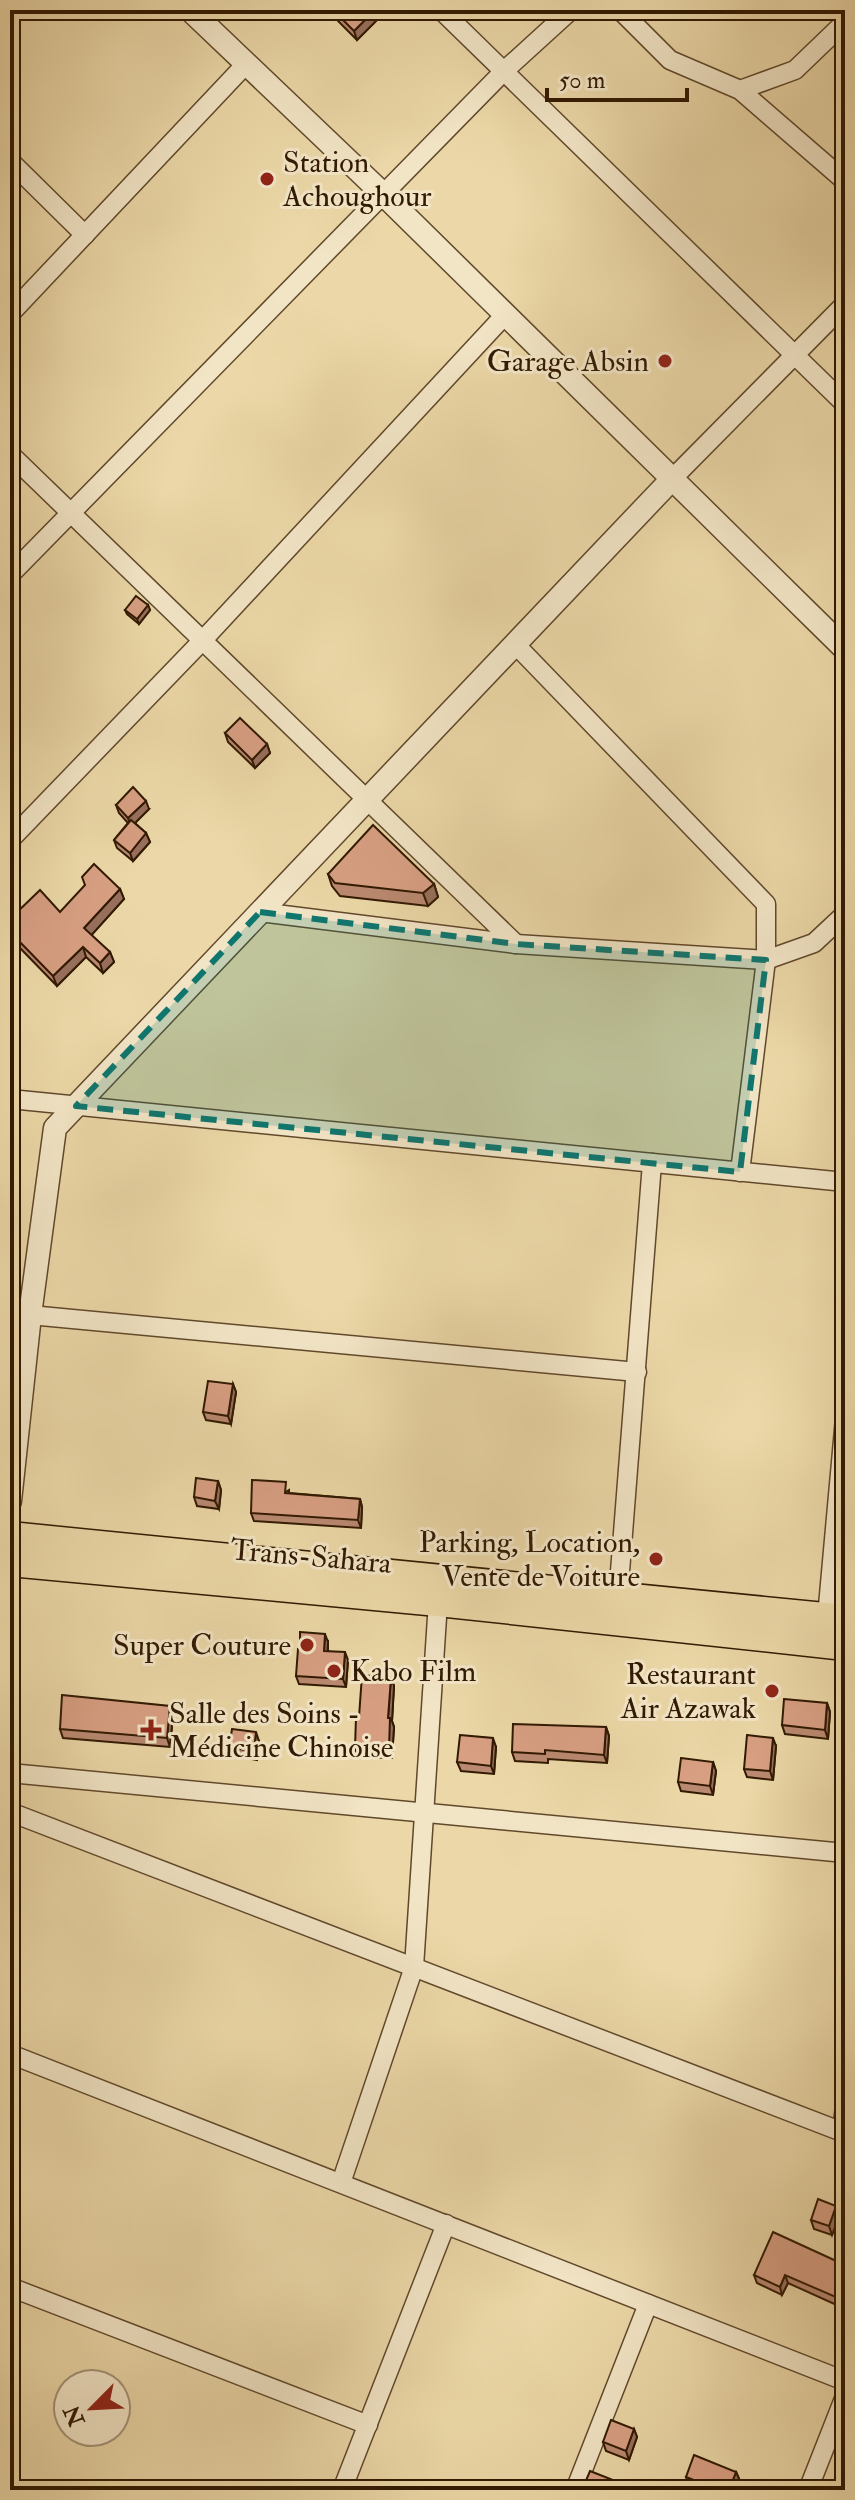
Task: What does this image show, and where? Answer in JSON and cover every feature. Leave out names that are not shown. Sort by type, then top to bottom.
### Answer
[{"type":"main road","name":"Trans-Sahara","points":[[10,1536],[836,1618]]},
{"type":"main road","name":"Trans-Sahara","points":[[10,1562],[438,1602],[845,1646]]},
{"type":"street","points":[[190,10],[383,194],[845,649]]},
{"type":"street","points":[[441,10],[845,404]]},
{"type":"street","points":[[10,575],[504,71],[571,10]]},
{"type":"street","points":[[620,10],[670,60],[740,90],[845,181]]},
{"type":"street","points":[[740,90],[795,70],[845,22]]},
{"type":"street","points":[[10,314],[246,64]]},
{"type":"street","points":[[10,161],[85,235]]},
{"type":"street","points":[[10,1501],[30,1315],[55,1128],[672,479],[845,304]]},
{"type":"street","points":[[10,840],[202,641],[504,316]]},
{"type":"street","points":[[10,454],[516,944]]},
{"type":"street","points":[[515,644],[766,904],[766,960],[740,1172]]},
{"type":"street","points":[[260,912],[516,944],[766,960],[814,943],[845,914]]},
{"type":"street","points":[[10,1099],[845,1182]]},
{"type":"street","points":[[618,1597],[652,1163]]},
{"type":"street","points":[[30,1315],[637,1372]]},
{"type":"street","points":[[836,1618],[845,1418]]},
{"type":"street","points":[[341,2183],[414,1967],[438,1602]]},
{"type":"street","points":[[10,1773],[845,1853]]},
{"type":"street","points":[[10,1812],[844,2132],[845,2106]]},
{"type":"street","points":[[10,2054],[845,2381]]},
{"type":"street","points":[[342,2490],[446,2224]]},
{"type":"street","points":[[10,2287],[368,2425]]},
{"type":"street","points":[[575,2490],[648,2304]]},
{"type":"street","points":[[808,2490],[845,2396]]},
{"type":"highlighted area","points":[[260,912],[516,944],[766,960],[740,1172],[76,1106]]},
{"type":"building","points":[[335,12],[373,12],[354,31]]},
{"type":"building","points":[[136,596],[148,605],[137,619],[125,610]]},
{"type":"building","points":[[240,718],[267,744],[252,760],[225,733]]},
{"type":"building","points":[[133,787],[146,801],[128,818],[116,805]]},
{"type":"building","points":[[131,820],[146,833],[130,853],[114,840]]},
{"type":"building","points":[[373,825],[434,884],[423,893],[335,883],[328,874]]},
{"type":"building","points":[[94,864],[120,889],[84,928],[110,952],[100,963],[83,947],[53,976],[15,937],[10,938],[10,919],[40,890],[60,912],[85,885],[82,877]]},
{"type":"building","points":[[208,1381],[233,1384],[228,1416],[203,1412]]},
{"type":"building","points":[[196,1478],[218,1481],[215,1501],[194,1497]]},
{"type":"building","points":[[252,1480],[286,1482],[285,1493],[360,1499],[358,1520],[251,1513]]},
{"type":"building","points":[[300,1632],[325,1634],[324,1651],[345,1652],[343,1679],[296,1676]]},
{"type":"building","points":[[362,1675],[391,1678],[389,1749],[355,1748]]},
{"type":"building","points":[[62,1695],[170,1706],[167,1738],[60,1729]]},
{"type":"building","points":[[784,1699],[827,1703],[825,1730],[782,1725]]},
{"type":"building","points":[[513,1724],[606,1727],[604,1755],[545,1750],[545,1754],[512,1752]]},
{"type":"building","points":[[232,1729],[256,1732],[254,1751],[229,1748]]},
{"type":"building","points":[[460,1735],[493,1738],[491,1766],[457,1762]]},
{"type":"building","points":[[747,1735],[773,1738],[770,1771],[744,1769]]},
{"type":"building","points":[[681,1758],[713,1762],[710,1786],[678,1782]]},
{"type":"building","points":[[818,2199],[836,2206],[829,2226],[811,2220]]},
{"type":"building","points":[[773,2232],[845,2265],[845,2283],[838,2298],[785,2275],[780,2287],[754,2275]]},
{"type":"building","points":[[611,2420],[634,2429],[626,2451],[603,2442]]},
{"type":"building","points":[[694,2455],[736,2472],[729,2490],[719,2490],[686,2477]]},
{"type":"building","points":[[845,2464],[845,2490],[837,2490],[837,2485]]},
{"type":"building","points":[[590,2471],[618,2482],[630,2490],[582,2490]]},
{"type":"place","name":"Station Achoughour","points":[[267,179]]},
{"type":"place","name":"Garage Absin","points":[[665,361]]},
{"type":"place","name":"Parking, Location, Vente de Voiture","points":[[656,1559]]},
{"type":"place","name":"Super Couture","points":[[307,1645]]},
{"type":"place","name":"Kabo Film","points":[[334,1671]]},
{"type":"place","name":"Restaurant Air Azawak","points":[[772,1691]]},
{"type":"place","name":"Salle des Soins - Médicine Chinoise","points":[[151,1730]]}]
